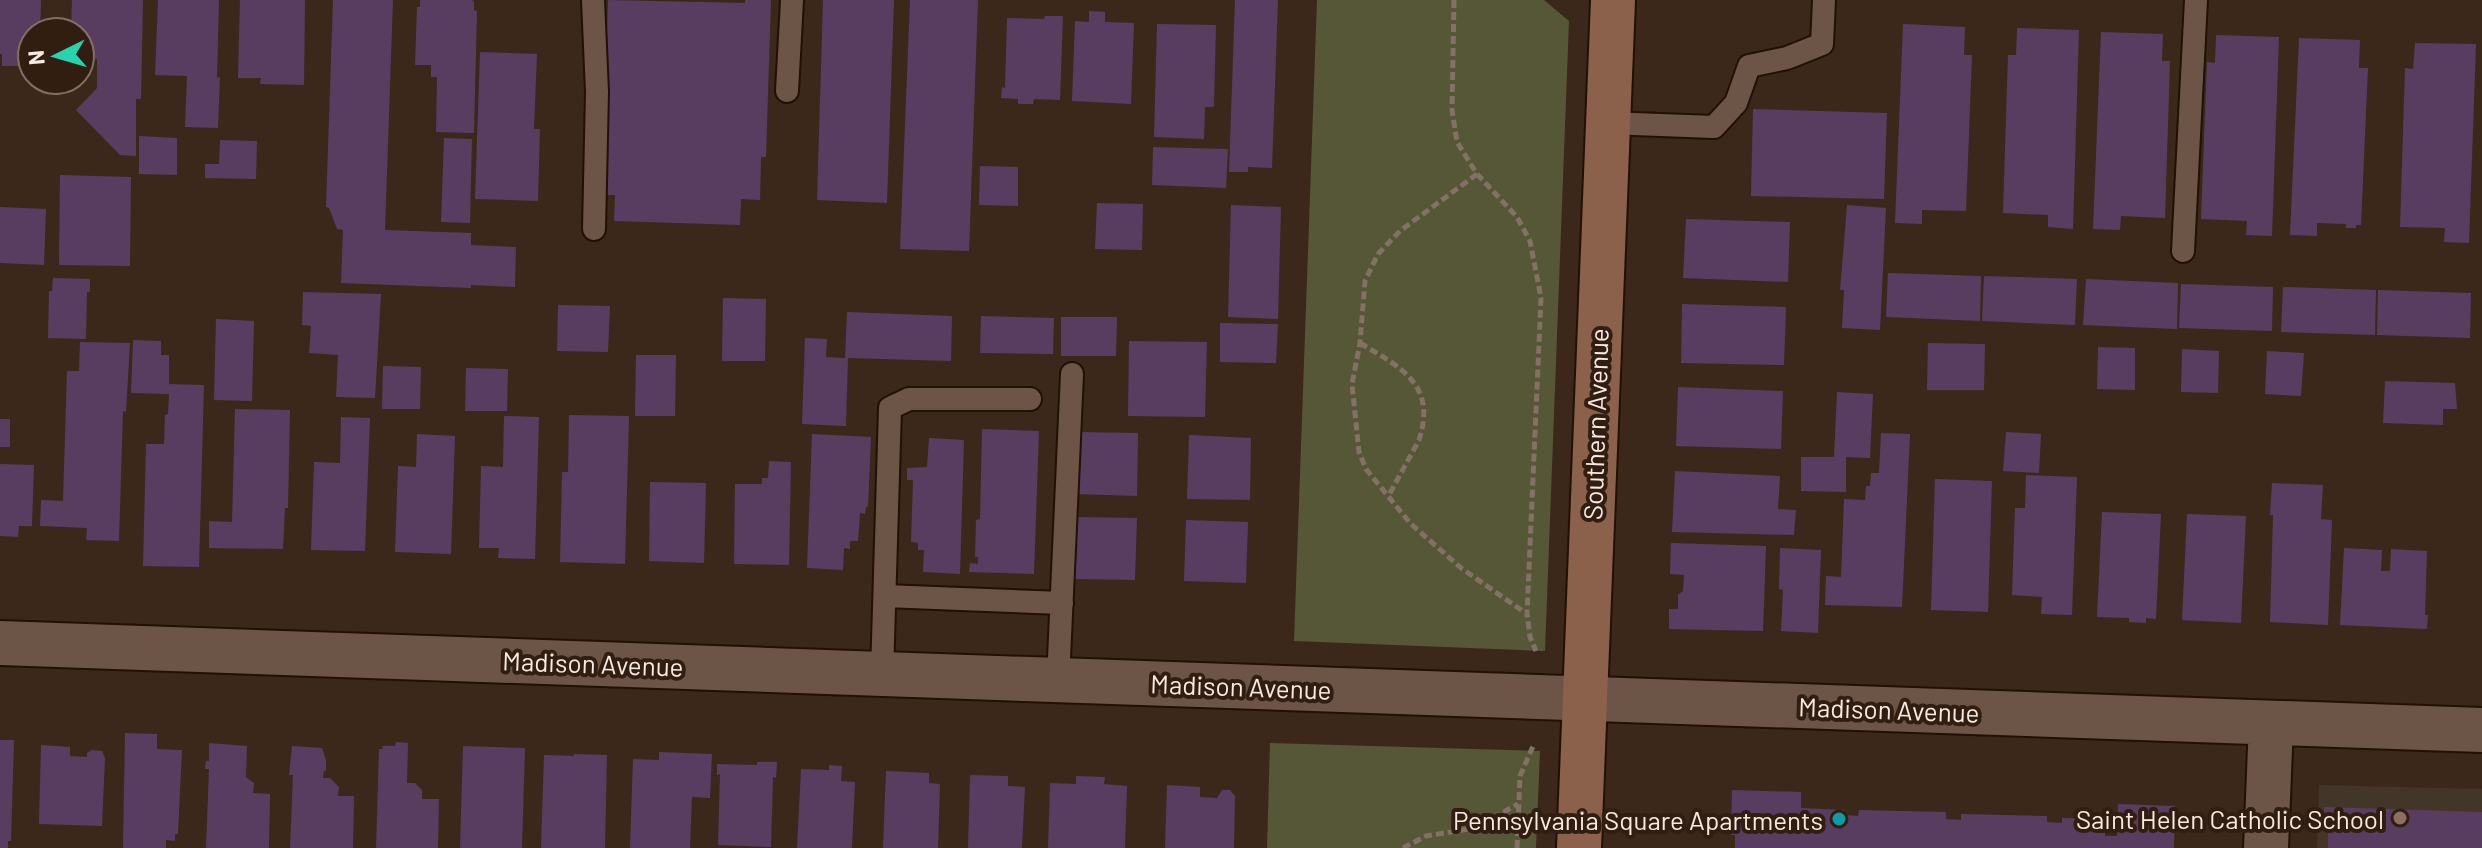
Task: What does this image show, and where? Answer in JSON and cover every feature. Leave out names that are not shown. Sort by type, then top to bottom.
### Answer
[{"type":"street","name":"Southern Avenue","points":[[1579,848],[1613,0]]},
{"type":"street","name":"Madison Avenue","points":[[0,643],[2482,730]]},
{"type":"street","points":[[2266,848],[2271,723]]},
{"type":"lane","points":[[593,0],[597,92],[594,229]]},
{"type":"lane","points":[[787,91],[792,0]]},
{"type":"lane","points":[[1607,123],[1714,127],[1736,103],[1749,66],[1787,58],[1822,44],[1824,0]]},
{"type":"lane","points":[[2183,251],[2196,0]]},
{"type":"lane","points":[[1058,680],[1072,374]]},
{"type":"lane","points":[[882,674],[890,408],[909,399],[1030,399]]},
{"type":"lane","points":[[885,596],[1062,603]]},
{"type":"path","points":[[1454,0],[1452,110],[1457,142],[1477,174],[1517,217],[1530,241],[1541,298],[1527,614],[1530,637],[1540,660]]},
{"type":"path","points":[[1477,174],[1400,231],[1378,254],[1365,281],[1360,343],[1352,384],[1359,452],[1366,469],[1410,523],[1461,568],[1527,614]]},
{"type":"path","points":[[1360,343],[1400,368],[1414,382],[1424,401],[1419,440],[1389,495]]},
{"type":"path","points":[[1517,848],[1520,776],[1535,742]]},
{"type":"path","points":[[1403,848],[1426,836],[1475,828],[1519,804]]},
{"type":"shaded area","name":"Saint Helen Catholic School","points":[[2319,785],[2482,789],[2482,848],[2317,848]]},
{"type":"green space","points":[[1317,0],[1544,0],[1569,21],[1545,651],[1294,641]]},
{"type":"green space","points":[[1270,743],[1540,751],[1536,848],[1267,848]]},
{"type":"building","points":[[0,0],[41,0],[40,16],[16,16],[16,66],[2,66]]},
{"type":"building","points":[[72,0],[143,0],[141,99],[136,99],[136,156],[120,155],[76,110],[89,96],[96,96],[96,16],[72,16]]},
{"type":"building","points":[[158,0],[219,0],[218,128],[185,127],[187,76],[155,75]]},
{"type":"building","points":[[240,0],[305,0],[304,85],[260,84],[261,78],[238,78]]},
{"type":"building","points":[[333,0],[393,0],[385,230],[471,233],[471,245],[516,247],[515,287],[341,283],[343,230],[337,229],[326,207]]},
{"type":"building","points":[[420,0],[474,2],[474,10],[477,11],[474,133],[436,132],[437,77],[431,77],[431,65],[415,65],[417,7],[420,7]]},
{"type":"building","points":[[608,0],[745,3],[745,0],[771,0],[766,157],[761,157],[760,200],[741,199],[740,225],[614,221],[615,195],[602,195]]},
{"type":"building","points":[[823,0],[894,0],[887,203],[817,200]]},
{"type":"building","points":[[910,0],[978,0],[969,251],[900,249]]},
{"type":"building","points":[[1235,0],[1278,0],[1272,168],[1248,167],[1248,172],[1229,172]]},
{"type":"building","points":[[1089,11],[1105,12],[1105,22],[1134,23],[1131,104],[1072,101],[1075,21],[1089,22]]},
{"type":"building","points":[[1045,16],[1063,16],[1060,100],[1034,99],[1033,104],[1018,104],[1018,99],[1001,98],[1002,87],[1005,88],[1007,18],[1044,19]]},
{"type":"building","points":[[1157,24],[1216,25],[1214,107],[1205,107],[1204,139],[1154,137]]},
{"type":"building","points":[[1903,24],[1965,27],[1964,55],[1972,55],[1966,211],[1922,210],[1922,224],[1895,223]]},
{"type":"building","points":[[2017,28],[2079,30],[2073,229],[2048,227],[2048,215],[2003,213],[2008,55],[2016,55]]},
{"type":"building","points":[[2101,32],[2163,34],[2162,61],[2170,61],[2165,218],[2121,216],[2120,230],[2093,229]]},
{"type":"building","points":[[2216,35],[2279,37],[2272,236],[2246,235],[2247,221],[2201,219],[2207,62],[2215,63]]},
{"type":"building","points":[[2299,38],[2360,40],[2359,68],[2368,68],[2361,225],[2346,228],[2346,224],[2317,223],[2317,236],[2290,235]]},
{"type":"building","points":[[2415,43],[2476,44],[2469,243],[2444,242],[2445,228],[2400,227],[2405,68],[2413,69]]},
{"type":"building","points":[[480,52],[537,54],[534,129],[540,129],[538,201],[475,199]]},
{"type":"building","points":[[1753,109],[1887,113],[1884,199],[1751,196]]},
{"type":"building","points":[[139,136],[177,138],[177,175],[139,174]]},
{"type":"building","points":[[444,138],[472,139],[470,223],[441,222]]},
{"type":"building","points":[[220,140],[257,141],[256,179],[205,178],[205,164],[219,164]]},
{"type":"building","points":[[1153,147],[1228,149],[1226,188],[1152,185]]},
{"type":"building","points":[[980,166],[1018,167],[1018,206],[979,205]]},
{"type":"building","points":[[60,175],[131,177],[130,266],[59,265]]},
{"type":"building","points":[[1097,203],[1143,204],[1142,250],[1095,249]]},
{"type":"building","points":[[1231,205],[1281,207],[1278,319],[1228,317]]},
{"type":"building","points":[[1847,205],[1886,208],[1880,330],[1842,328],[1844,290],[1840,290]]},
{"type":"building","points":[[0,207],[46,209],[44,265],[0,263]]},
{"type":"building","points":[[1686,219],[1790,222],[1788,282],[1683,278]]},
{"type":"building","points":[[1888,273],[1981,276],[1980,321],[1886,317]]},
{"type":"building","points":[[1984,276],[2077,279],[2075,325],[1982,321]]},
{"type":"building","points":[[53,278],[90,279],[86,339],[48,338],[49,291],[52,291]]},
{"type":"building","points":[[2086,279],[2178,283],[2177,329],[2083,325]]},
{"type":"building","points":[[2181,284],[2273,287],[2272,331],[2179,328]]},
{"type":"building","points":[[2283,287],[2376,290],[2375,335],[2281,332]]},
{"type":"building","points":[[2378,290],[2471,293],[2470,338],[2377,335]]},
{"type":"building","points":[[303,292],[381,294],[375,398],[336,397],[338,355],[309,353],[311,326],[302,325]]},
{"type":"building","points":[[723,298],[766,299],[765,361],[722,361]]},
{"type":"building","points":[[1682,304],[1786,307],[1784,365],[1681,363]]},
{"type":"building","points":[[558,305],[610,306],[608,352],[557,351]]},
{"type":"building","points":[[847,312],[952,316],[951,361],[848,358],[846,426],[802,424],[805,338],[827,339],[826,357],[845,358]]},
{"type":"building","points":[[981,316],[1054,318],[1053,354],[980,353]]},
{"type":"building","points":[[1061,317],[1117,317],[1116,356],[1061,356]]},
{"type":"building","points":[[216,319],[254,321],[252,401],[214,400]]},
{"type":"building","points":[[1220,323],[1278,324],[1276,363],[1220,362]]},
{"type":"building","points":[[133,340],[161,341],[161,355],[169,355],[169,384],[204,385],[199,567],[143,566],[146,444],[164,444],[169,394],[131,393]]},
{"type":"building","points":[[1129,341],[1207,342],[1205,417],[1128,416]]},
{"type":"building","points":[[80,342],[130,343],[126,412],[123,411],[119,541],[86,540],[87,528],[40,526],[41,500],[63,501],[67,371],[79,371]]},
{"type":"building","points":[[1928,343],[1985,344],[1984,390],[1927,390]]},
{"type":"building","points":[[2098,347],[2135,348],[2135,390],[2097,389]]},
{"type":"building","points":[[2182,349],[2219,351],[2218,393],[2181,392]]},
{"type":"building","points":[[2267,351],[2304,353],[2301,396],[2265,394]]},
{"type":"building","points":[[636,355],[676,355],[675,416],[635,416]]},
{"type":"building","points":[[383,366],[421,367],[420,409],[382,409]]},
{"type":"building","points":[[466,368],[508,369],[507,411],[465,411]]},
{"type":"building","points":[[2385,381],[2455,383],[2457,409],[2443,409],[2443,425],[2383,423]]},
{"type":"building","points":[[1678,387],[1783,391],[1781,449],[1676,446]]},
{"type":"building","points":[[1837,392],[1873,394],[1870,458],[1846,457],[1846,492],[1801,491],[1801,457],[1834,457]]},
{"type":"building","points":[[235,409],[290,410],[288,508],[285,508],[283,549],[209,548],[209,521],[232,522]]},
{"type":"building","points":[[569,415],[629,416],[625,564],[560,562],[562,472],[568,472]]},
{"type":"building","points":[[504,416],[539,417],[535,559],[498,558],[499,548],[479,548],[481,466],[503,467]]},
{"type":"building","points":[[341,417],[370,418],[365,551],[311,550],[314,462],[340,463]]},
{"type":"building","points":[[0,419],[10,419],[10,447],[0,447]]},
{"type":"building","points":[[982,429],[1039,431],[1034,574],[969,572],[970,563],[978,564],[978,557],[975,557],[976,520],[980,519]]},
{"type":"building","points":[[1077,432],[1138,433],[1137,496],[1076,494]]},
{"type":"building","points":[[2006,432],[2041,434],[2039,473],[2003,471]]},
{"type":"building","points":[[1881,433],[1910,434],[1902,607],[1825,605],[1826,576],[1841,577],[1844,499],[1865,500],[1871,473],[1879,473]]},
{"type":"building","points":[[417,434],[455,436],[451,554],[395,552],[398,466],[416,467]]},
{"type":"building","points":[[812,434],[871,437],[868,507],[865,514],[860,513],[858,541],[850,541],[850,549],[844,548],[843,570],[807,568]]},
{"type":"building","points":[[1189,435],[1251,438],[1250,500],[1187,499]]},
{"type":"building","points":[[929,438],[964,440],[960,574],[923,572],[924,550],[918,550],[918,543],[911,542],[913,480],[907,480],[907,468],[927,467]]},
{"type":"building","points":[[769,461],[791,462],[789,565],[734,564],[735,484],[762,484],[762,478],[768,478]]},
{"type":"building","points":[[0,464],[34,465],[32,526],[19,526],[18,537],[0,536]]},
{"type":"building","points":[[1675,471],[1780,476],[1778,509],[1796,510],[1794,535],[1672,532]]},
{"type":"building","points":[[2026,475],[2077,477],[2072,615],[2041,614],[2042,597],[2012,595],[2015,508],[2025,508]]},
{"type":"building","points":[[1935,479],[1992,481],[1988,612],[1931,610]]},
{"type":"building","points":[[650,482],[706,483],[704,563],[649,561]]},
{"type":"building","points":[[2272,483],[2323,485],[2321,519],[2332,520],[2328,625],[2270,622]]},
{"type":"building","points":[[2102,512],[2161,514],[2156,619],[2146,618],[2146,623],[2129,622],[2129,618],[2097,617]]},
{"type":"building","points":[[2187,514],[2246,516],[2241,623],[2182,620]]},
{"type":"building","points":[[1074,517],[1137,518],[1135,580],[1073,579]]},
{"type":"building","points":[[1186,520],[1248,522],[1246,583],[1184,581]]},
{"type":"building","points":[[1671,543],[1766,546],[1763,631],[1669,629],[1669,609],[1678,609],[1678,595],[1683,591],[1684,575],[1670,574]]},
{"type":"building","points":[[1780,548],[1821,550],[1818,633],[1781,631],[1783,590],[1779,589]]},
{"type":"building","points":[[2344,548],[2382,550],[2381,571],[2390,571],[2391,549],[2427,551],[2427,629],[2340,625]]},
{"type":"building","points":[[125,733],[157,734],[157,749],[182,750],[178,834],[175,834],[175,841],[166,840],[166,848],[123,848]]},
{"type":"building","points":[[0,740],[14,740],[11,841],[8,841],[8,848],[0,848]]},
{"type":"building","points":[[396,742],[408,743],[407,783],[415,783],[422,790],[422,799],[439,799],[438,848],[376,848],[379,749],[395,746]]},
{"type":"building","points":[[209,743],[247,746],[246,777],[254,783],[253,793],[270,794],[269,848],[206,848],[209,769],[205,769],[206,761],[209,761]]},
{"type":"building","points":[[41,745],[70,747],[70,756],[87,757],[92,750],[102,751],[105,758],[102,826],[39,824]]},
{"type":"building","points":[[292,746],[322,748],[326,760],[323,778],[330,778],[339,787],[338,796],[354,796],[353,848],[290,848],[293,775],[289,775]]},
{"type":"building","points":[[463,746],[525,748],[522,848],[460,848]]},
{"type":"building","points":[[659,752],[712,754],[710,798],[692,797],[690,848],[630,848],[633,759],[659,760]]},
{"type":"building","points":[[544,755],[607,755],[605,848],[541,848]]},
{"type":"building","points":[[757,762],[777,762],[776,778],[773,777],[771,847],[718,845],[720,774],[717,775],[717,764],[757,765]]},
{"type":"building","points":[[829,765],[842,766],[841,781],[855,782],[852,848],[797,848],[801,769],[829,770]]},
{"type":"building","points":[[886,771],[929,773],[929,783],[940,784],[938,848],[883,848]]},
{"type":"building","points":[[970,775],[1008,776],[1008,786],[1025,787],[1022,848],[968,848]]},
{"type":"building","points":[[1076,776],[1105,777],[1104,784],[1127,786],[1125,848],[1048,848],[1050,783],[1076,784]]},
{"type":"building","points":[[1167,785],[1200,787],[1200,797],[1217,798],[1222,790],[1230,790],[1235,796],[1234,848],[1165,848]]},
{"type":"building","name":"Pennsylvania Square Apartments","points":[[1732,790],[1801,792],[1801,808],[1844,810],[1844,815],[1858,816],[1859,810],[1946,812],[1946,819],[1961,820],[1961,814],[2047,816],[2047,822],[2062,823],[2062,818],[2105,819],[2105,836],[2117,836],[2118,804],[2175,806],[2174,848],[1735,848],[1735,835],[1731,835]]},
{"type":"building","name":"Saint Helen Catholic School","points":[[2324,807],[2482,812],[2482,848],[2328,848],[2328,828],[2323,827]]},
{"type":"place","name":"Saint Helen Catholic School","points":[[2400,818]]},
{"type":"place","name":"Pennsylvania Square Apartments","points":[[1839,819]]}]
